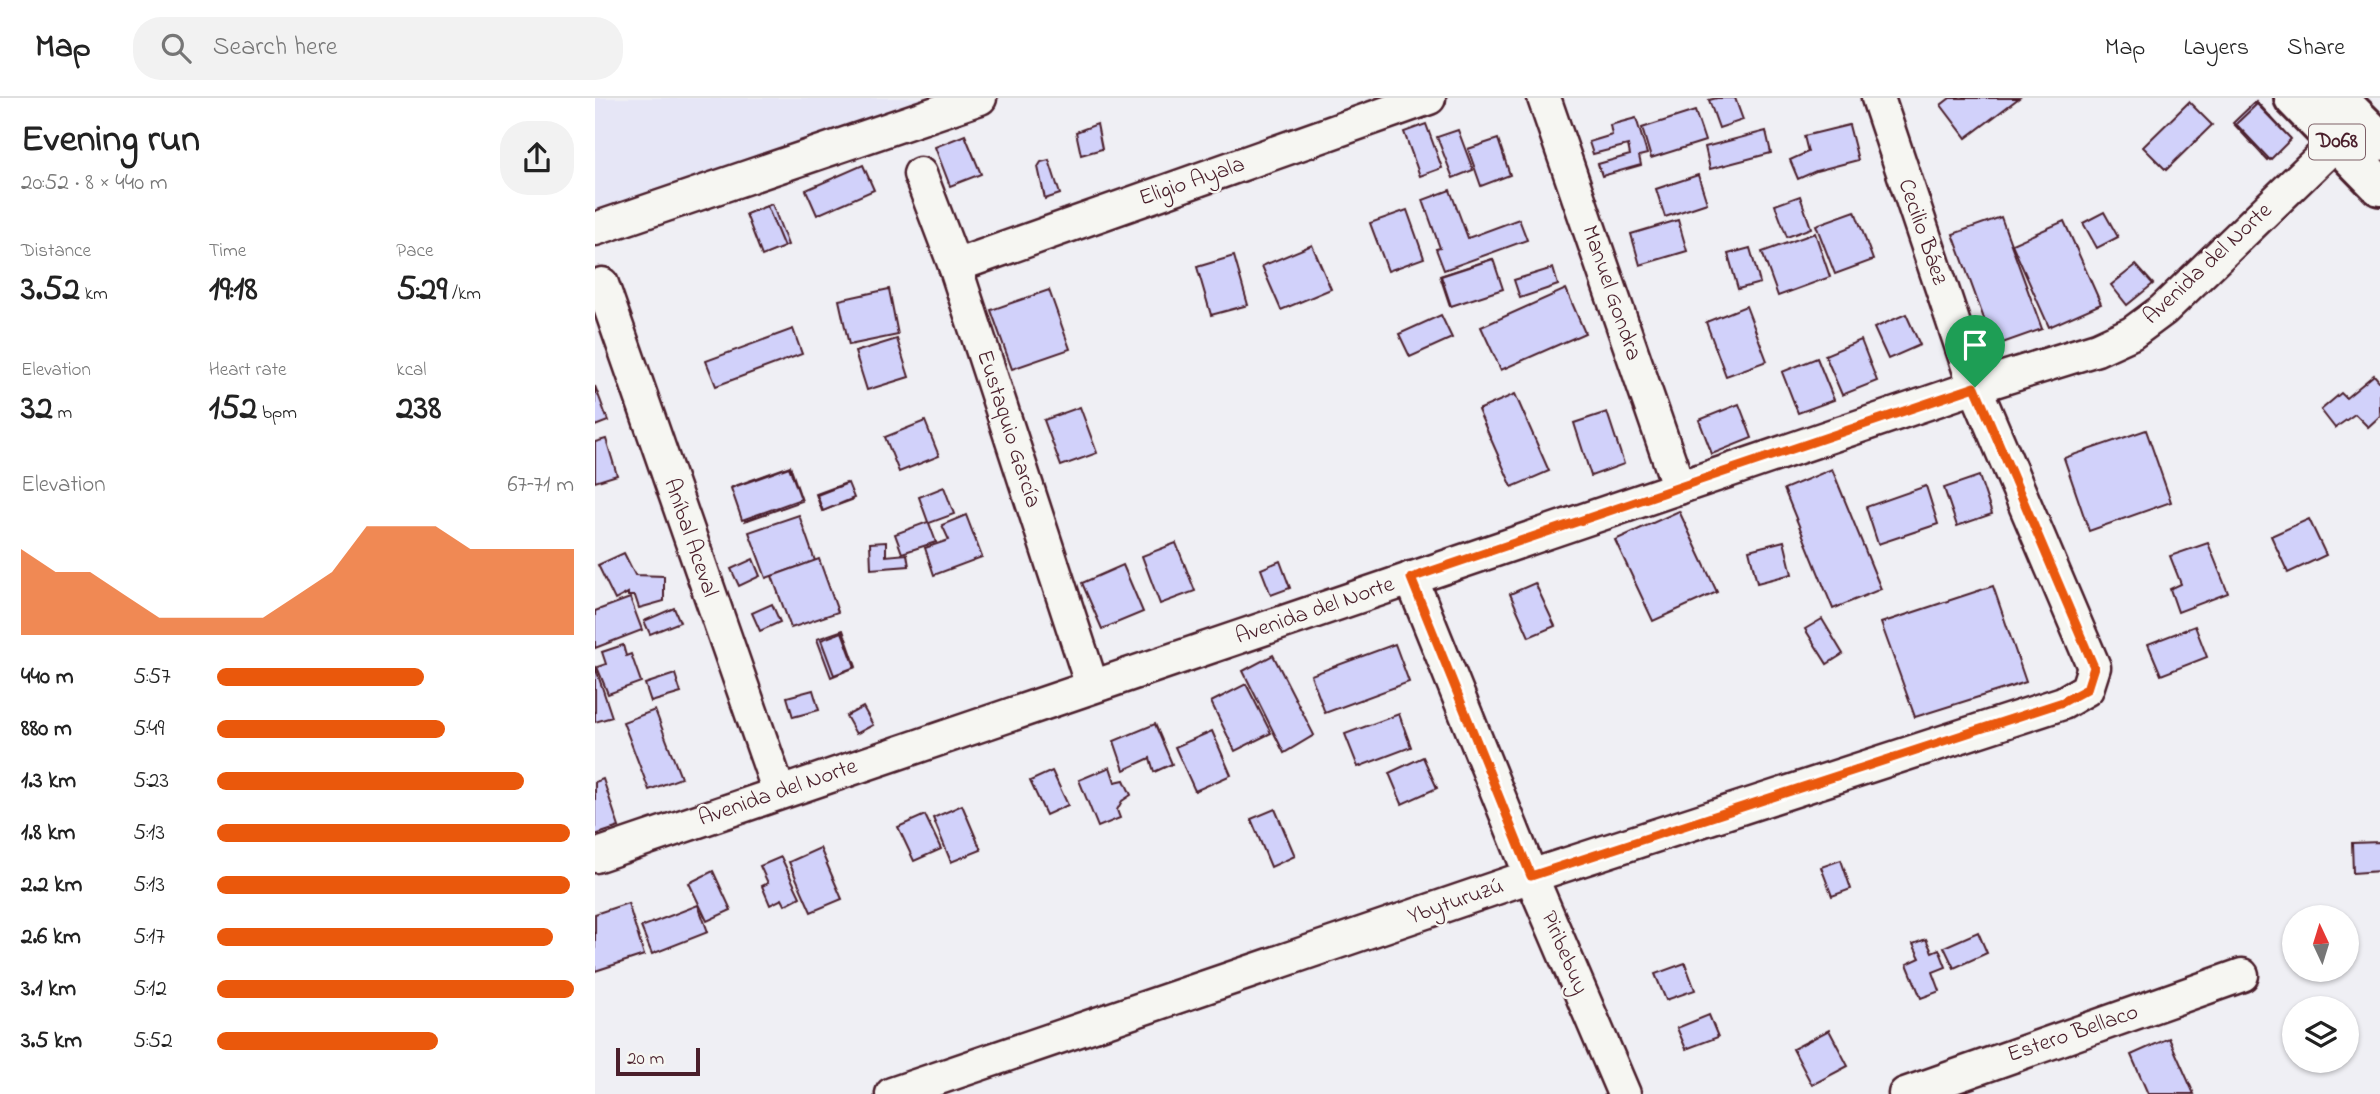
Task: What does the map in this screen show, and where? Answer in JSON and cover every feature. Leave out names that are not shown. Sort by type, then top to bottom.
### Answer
[{"type":"main road","name":"D068","points":[[2294,98],[2368,137]]},
{"type":"main road","name":"D068","points":[[2337,98],[2368,137],[2380,186]]},
{"type":"street","points":[[595,229],[980,98]]},
{"type":"street","name":"Eligio Ayala","points":[[955,266],[1429,98]]},
{"type":"street","name":"Manuel Gondra","points":[[1544,98],[1679,488]]},
{"type":"street","name":"Cecilio Báez","points":[[1878,98],[1975,387],[2094,667],[2087,689],[2063,702]]},
{"type":"street","name":"Avenida del Norte","points":[[595,856],[1975,387],[2097,349],[2132,333],[2163,310],[2368,137]]},
{"type":"street","name":"Eustaquio García","points":[[920,174],[955,266],[1092,686]]},
{"type":"street","name":"Aníbal Aceval","points":[[602,284],[779,792]]},
{"type":"street","name":"Piribebuy","points":[[1411,578],[1531,876],[1624,1094]]},
{"type":"street","name":"Ybyturuzú","points":[[892,1094],[1531,876],[2063,702]]},
{"type":"street","name":"Estero Bellaco","points":[[1905,1094],[2242,975]]},
{"type":"shaded area","points":[[595,98],[961,98],[595,225]]},
{"type":"building","points":[[1735,98],[1743,120],[1719,128],[1709,100]]},
{"type":"building","points":[[1950,98],[2019,98],[1966,138],[1941,105]]},
{"type":"building","points":[[2256,101],[2290,138],[2267,160],[2233,123]]},
{"type":"building","points":[[2189,102],[2212,125],[2166,170],[2143,147]]},
{"type":"building","points":[[2257,104],[2291,139],[2270,160],[2236,124]]},
{"type":"building","points":[[1695,111],[1705,141],[1651,158],[1642,128]]},
{"type":"building","points":[[1636,118],[1647,154],[1639,156],[1641,165],[1602,176],[1598,164],[1630,155],[1628,145],[1593,154],[1589,142],[1612,135],[1610,125]]},
{"type":"building","points":[[1097,124],[1102,149],[1081,155],[1076,132]]},
{"type":"building","points":[[1426,124],[1442,168],[1420,176],[1404,132]]},
{"type":"building","points":[[1849,125],[1858,160],[1816,171],[1798,179],[1790,160],[1808,152],[1804,136]]},
{"type":"building","points":[[1458,130],[1473,170],[1453,178],[1437,137]]},
{"type":"building","points":[[1766,131],[1771,153],[1710,169],[1705,147]]},
{"type":"building","points":[[965,135],[981,174],[950,186],[935,147]]},
{"type":"building","points":[[1498,139],[1510,175],[1481,186],[1468,149]]},
{"type":"building","points":[[1049,160],[1060,194],[1045,199],[1038,167],[1041,162]]},
{"type":"building","points":[[863,165],[874,190],[817,215],[806,190]]},
{"type":"building","points":[[1698,175],[1707,203],[1665,217],[1656,189]]},
{"type":"building","points":[[1450,190],[1468,238],[1519,219],[1527,240],[1444,270],[1436,249],[1440,248],[1423,200]]},
{"type":"building","points":[[1800,196],[1811,228],[1787,237],[1775,205]]},
{"type":"building","points":[[772,204],[788,245],[766,254],[749,213]]},
{"type":"building","points":[[767,206],[784,247],[762,256],[746,214]]},
{"type":"building","points":[[1407,210],[1424,258],[1388,271],[1370,223]]},
{"type":"building","points":[[1855,211],[1873,260],[1835,274],[1816,225]]},
{"type":"building","points":[[2104,212],[2118,237],[2097,248],[2083,223]]},
{"type":"building","points":[[2001,217],[2042,329],[1994,346],[1953,234]]},
{"type":"building","points":[[1678,220],[1687,251],[1640,265],[1631,234]]},
{"type":"building","points":[[2064,221],[2101,304],[2049,327],[2012,244]]},
{"type":"building","points":[[1815,233],[1830,277],[1778,296],[1762,252]]},
{"type":"building","points":[[1312,245],[1331,289],[1281,310],[1262,266]]},
{"type":"building","points":[[1750,248],[1760,283],[1738,289],[1728,254]]},
{"type":"building","points":[[1234,256],[1248,305],[1211,315],[1197,267]]},
{"type":"building","points":[[1492,259],[1502,288],[1450,306],[1440,276]]},
{"type":"building","points":[[1493,259],[1503,289],[1451,306],[1441,276]]},
{"type":"building","points":[[2136,265],[2153,284],[2127,305],[2111,285]]},
{"type":"building","points":[[1553,268],[1558,285],[1520,298],[1514,280]]},
{"type":"building","points":[[889,289],[898,335],[849,345],[839,300]]},
{"type":"building","points":[[1566,289],[1585,333],[1501,370],[1481,327]]},
{"type":"building","points":[[1049,290],[1070,349],[1012,369],[991,310]]},
{"type":"building","points":[[1746,306],[1767,361],[1726,376],[1706,322]]},
{"type":"building","points":[[1906,314],[1920,345],[1888,359],[1874,328]]},
{"type":"building","points":[[1441,315],[1452,338],[1410,357],[1399,334]]},
{"type":"building","points":[[793,329],[802,354],[716,386],[706,361]]},
{"type":"building","points":[[897,339],[909,377],[867,390],[855,352]]},
{"type":"building","points":[[1861,340],[1877,381],[1842,395],[1825,355]]},
{"type":"building","points":[[1817,358],[1834,400],[1798,413],[1782,372]]},
{"type":"building","points":[[2374,375],[2380,382],[2380,416],[2368,427],[2355,414],[2335,428],[2321,410],[2341,393],[2346,398]]},
{"type":"building","points":[[595,386],[608,421],[595,426]]},
{"type":"building","points":[[1515,394],[1549,471],[1512,487],[1478,410]]},
{"type":"building","points":[[1739,404],[1752,438],[1712,454],[1699,420]]},
{"type":"building","points":[[1080,407],[1097,453],[1061,466],[1044,420]]},
{"type":"building","points":[[1607,412],[1624,464],[1591,476],[1574,423]]},
{"type":"building","points":[[925,421],[939,456],[899,472],[885,437]]},
{"type":"building","points":[[2146,430],[2171,502],[2089,531],[2064,458]]},
{"type":"building","points":[[606,439],[617,475],[595,482],[595,442]]},
{"type":"building","points":[[790,466],[802,501],[745,521],[732,487]]},
{"type":"building","points":[[789,467],[801,499],[742,520],[731,488]]},
{"type":"building","points":[[1832,469],[1881,589],[1833,609],[1784,489]]},
{"type":"building","points":[[1979,476],[1992,514],[1957,526],[1944,488]]},
{"type":"building","points":[[846,483],[852,500],[822,511],[816,494]]},
{"type":"building","points":[[848,483],[854,498],[823,511],[817,495]]},
{"type":"building","points":[[1926,486],[1938,524],[1878,544],[1866,507]]},
{"type":"building","points":[[944,487],[954,514],[929,523],[936,542],[902,553],[895,534],[928,522],[919,497]]},
{"type":"building","points":[[1679,511],[1717,592],[1653,621],[1615,540]]},
{"type":"building","points":[[799,515],[815,561],[766,578],[749,532]]},
{"type":"building","points":[[966,515],[982,557],[934,575],[925,548],[949,540],[942,525]]},
{"type":"building","points":[[2309,519],[2326,555],[2288,573],[2271,536]]},
{"type":"building","points":[[1784,541],[1792,574],[1757,583],[1749,550]]},
{"type":"building","points":[[886,542],[886,556],[907,554],[909,566],[871,569],[870,543]]},
{"type":"building","points":[[1176,543],[1195,591],[1160,604],[1142,556]]},
{"type":"building","points":[[2208,543],[2228,593],[2178,612],[2170,589],[2181,584],[2170,556]]},
{"type":"building","points":[[624,553],[635,575],[664,576],[664,601],[639,608],[635,596],[628,596],[628,593],[615,600],[598,565]]},
{"type":"building","points":[[753,559],[760,576],[739,586],[731,569]]},
{"type":"building","points":[[819,559],[838,612],[791,628],[772,576]]},
{"type":"building","points":[[1280,561],[1290,588],[1271,595],[1261,569]]},
{"type":"building","points":[[1123,565],[1143,612],[1102,629],[1082,583]]},
{"type":"building","points":[[1535,583],[1555,626],[1529,637],[1510,594]]},
{"type":"building","points":[[1993,586],[2026,682],[1915,717],[1881,623]]},
{"type":"building","points":[[630,598],[642,630],[595,648],[595,611]]},
{"type":"building","points":[[772,604],[780,622],[760,631],[752,613]]},
{"type":"building","points":[[674,608],[680,622],[650,634],[644,621]]},
{"type":"building","points":[[1822,619],[1843,654],[1827,664],[1805,629]]},
{"type":"building","points":[[2195,626],[2207,657],[2161,675],[2148,644]]},
{"type":"building","points":[[843,630],[856,667],[831,677],[817,639]]},
{"type":"building","points":[[842,632],[855,667],[834,675],[821,640]]},
{"type":"building","points":[[1395,644],[1409,682],[1325,713],[1311,675]]},
{"type":"building","points":[[623,645],[626,656],[631,654],[641,682],[608,694],[597,667],[606,664],[602,652]]},
{"type":"building","points":[[1273,655],[1314,735],[1284,753],[1243,671]]},
{"type":"building","points":[[595,666],[612,717],[595,722]]},
{"type":"building","points":[[675,674],[681,693],[651,702],[645,684]]},
{"type":"building","points":[[1246,684],[1271,733],[1235,751],[1211,702]]},
{"type":"building","points":[[813,690],[819,710],[793,717],[787,697]]},
{"type":"building","points":[[863,707],[873,725],[856,734],[846,716]]},
{"type":"building","points":[[655,710],[681,778],[649,790],[623,722]]},
{"type":"building","points":[[1399,714],[1411,747],[1358,767],[1345,734]]},
{"type":"building","points":[[1155,724],[1172,764],[1154,772],[1150,758],[1124,770],[1114,741]]},
{"type":"building","points":[[1212,731],[1231,775],[1195,791],[1175,747]]},
{"type":"building","points":[[1423,757],[1437,788],[1402,804],[1389,773]]},
{"type":"building","points":[[1110,767],[1115,782],[1124,780],[1131,795],[1122,801],[1117,810],[1120,818],[1098,827],[1079,780]]},
{"type":"building","points":[[1052,771],[1068,805],[1046,815],[1030,781]]},
{"type":"building","points":[[603,779],[619,827],[595,835],[595,782]]},
{"type":"building","points":[[962,805],[981,850],[951,862],[933,818]]},
{"type":"building","points":[[1275,809],[1295,856],[1271,867],[1251,819]]},
{"type":"building","points":[[925,815],[941,849],[914,861],[898,827]]},
{"type":"building","points":[[2380,842],[2380,871],[2353,873],[2352,843]]},
{"type":"building","points":[[820,848],[842,899],[811,912],[789,862]]},
{"type":"building","points":[[781,857],[800,897],[785,905],[782,899],[770,905],[762,886],[768,883],[760,866]]},
{"type":"building","points":[[1841,860],[1851,889],[1832,896],[1821,867]]},
{"type":"building","points":[[713,871],[731,910],[707,921],[689,883]]},
{"type":"building","points":[[628,903],[644,955],[595,971],[595,914]]},
{"type":"building","points":[[698,905],[708,932],[652,954],[641,927]]},
{"type":"building","points":[[1978,932],[1987,953],[1954,968],[1944,947]]},
{"type":"building","points":[[1926,939],[1932,952],[1939,949],[1946,967],[1933,972],[1940,991],[1921,998],[1907,964],[1920,958],[1913,944]]},
{"type":"building","points":[[1685,963],[1695,990],[1666,1000],[1655,974]]},
{"type":"building","points":[[1709,1015],[1718,1037],[1686,1049],[1677,1028]]},
{"type":"building","points":[[1829,1030],[1848,1066],[1812,1085],[1793,1049]]},
{"type":"building","points":[[2169,1038],[2194,1094],[2148,1094],[2131,1055]]},
{"type":"route","points":[[1975,387],[2094,667],[2087,689],[2063,702],[1531,876],[1411,578],[1975,387]]}]
